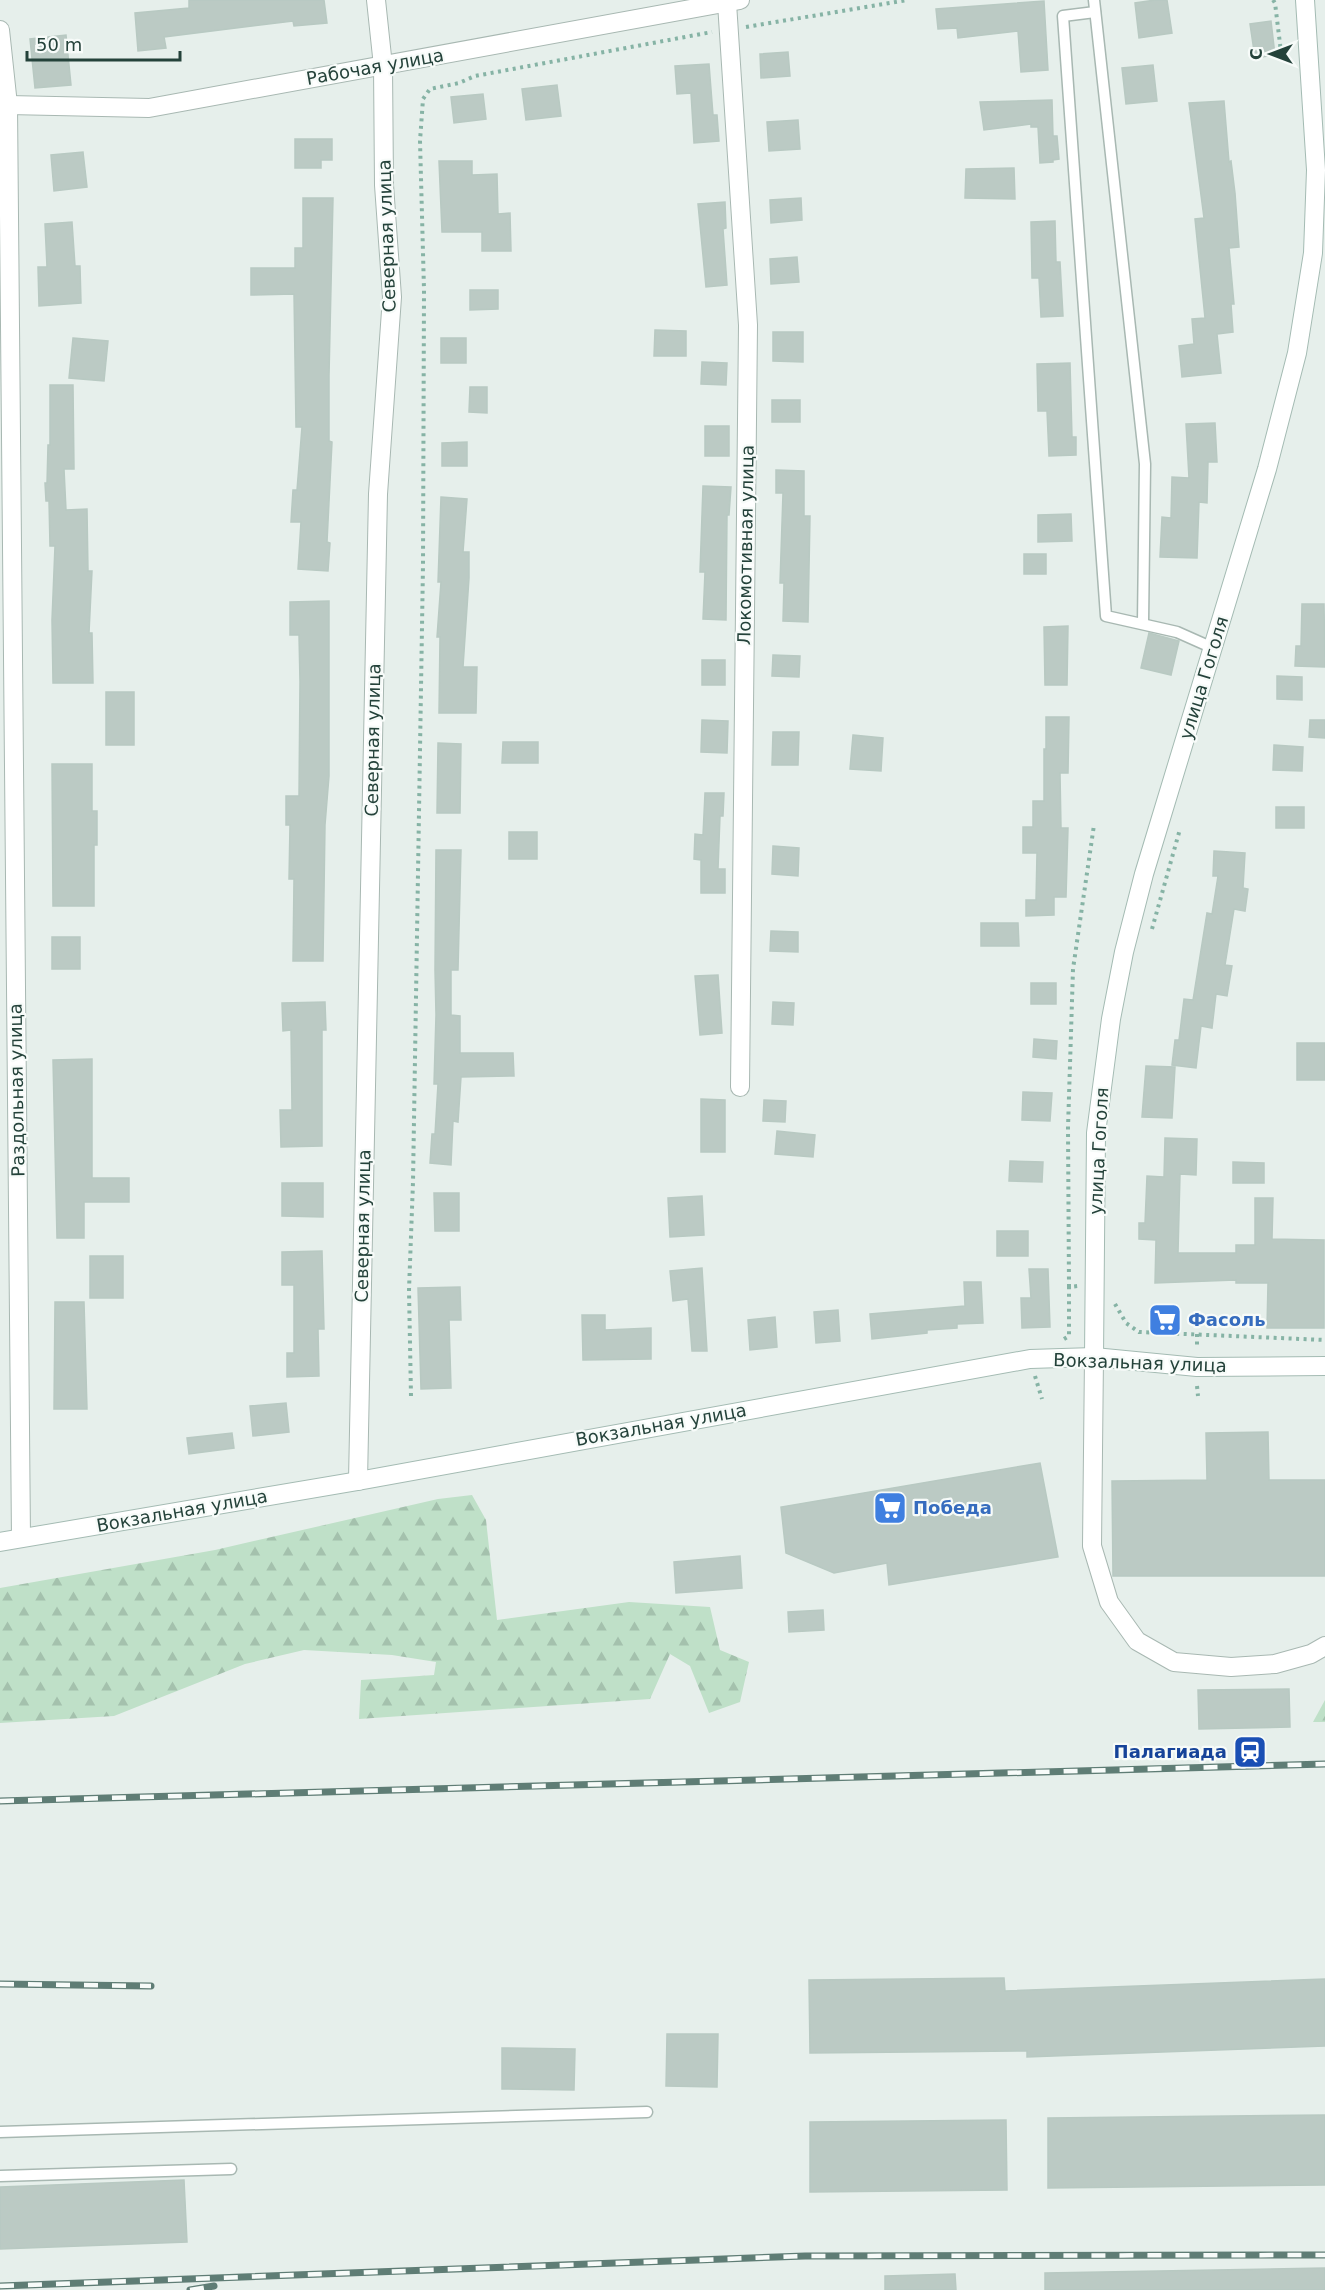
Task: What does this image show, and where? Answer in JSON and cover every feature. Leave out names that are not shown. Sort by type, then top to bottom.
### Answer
[{"type":"street","name":"Северная улица","points":[[358,1481],[378,495],[392,297],[384,185],[383,66],[375,0]]},
{"type":"street","name":"улица Гоголя","points":[[1305,0],[1316,170],[1313,253],[1297,353],[1267,469],[1144,874],[1124,952],[1111,1019],[1096,1133],[1092,1546],[1109,1602],[1137,1641],[1174,1662],[1231,1667],[1275,1664],[1311,1654],[1325,1646]]},
{"type":"street","name":"Рабочая улица","points":[[5,116],[148,108],[734,1]]},
{"type":"street","name":"Локомотивная улица","points":[[734,1],[729,30],[748,325],[740,1088]]},
{"type":"street","name":"Раздольная улица","points":[[0,30],[5,116],[21,1538]]},
{"type":"street","name":"Вокзальная улица","points":[[0,1542],[358,1481],[1030,1359],[1094,1357],[1197,1367],[1325,1366]]},
{"type":"lane","points":[[1094,0],[1145,464],[1143,623]]},
{"type":"lane","points":[[1095,12],[1063,16],[1106,616],[1176,632],[1213,648]]},
{"type":"lane","points":[[0,2132],[647,2112]]},
{"type":"lane","points":[[0,2176],[231,2169]]},
{"type":"path","points":[[411,1396],[409,1290],[413,1182],[423,554],[424,290],[420,141],[423,99],[430,89],[459,83],[475,76],[908,0]]},
{"type":"path","points":[[1275,1],[1281,52]]},
{"type":"path","points":[[1150,935],[1182,823]]},
{"type":"path","points":[[1062,1340],[1069,1336],[1068,1128],[1073,969],[1094,825]]},
{"type":"path","points":[[1069,1287],[1112,1287],[1115,1308],[1126,1323],[1139,1332],[1325,1340]]},
{"type":"path","points":[[1030,1359],[1042,1399]]},
{"type":"green space","points":[[472,1495],[486,1520],[497,1620],[629,1602],[710,1607],[720,1650],[749,1662],[740,1702],[709,1713],[690,1666],[670,1654],[650,1699],[359,1719],[361,1680],[434,1675],[436,1662],[392,1655],[304,1650],[245,1664],[114,1716],[0,1723],[0,1588],[215,1550],[438,1499]]},
{"type":"green space","points":[[1325,1700],[1325,1722],[1313,1722]]},
{"type":"building","points":[[189,0],[324,0],[327,23],[294,26],[293,21],[164,37],[166,48],[138,51],[135,13],[189,8]]},
{"type":"building","points":[[1167,0],[1172,33],[1139,38],[1135,3]]},
{"type":"building","points":[[1044,1],[1048,70],[1021,72],[1018,31],[958,38],[957,28],[938,29],[936,9]]},
{"type":"building","points":[[1271,21],[1275,55],[1255,58],[1250,24]]},
{"type":"building","points":[[66,35],[71,85],[35,88],[30,39]]},
{"type":"building","points":[[788,52],[790,76],[761,78],[760,54]]},
{"type":"building","points":[[709,64],[713,115],[717,115],[719,141],[694,143],[691,93],[677,94],[675,66]]},
{"type":"building","points":[[1153,65],[1157,101],[1126,104],[1122,68]]},
{"type":"building","points":[[557,85],[561,116],[526,120],[522,89]]},
{"type":"building","points":[[483,94],[486,119],[454,123],[451,97]]},
{"type":"building","points":[[1052,100],[1053,136],[1057,136],[1059,159],[1053,162],[1040,163],[1038,127],[1031,127],[1031,124],[984,130],[980,102]]},
{"type":"building","points":[[1224,101],[1239,247],[1229,248],[1234,304],[1231,304],[1233,332],[1217,334],[1221,373],[1182,377],[1179,346],[1194,344],[1192,319],[1205,318],[1195,219],[1204,218],[1189,103]]},
{"type":"building","points":[[798,120],[800,149],[769,151],[767,122]]},
{"type":"building","points":[[295,139],[332,139],[332,160],[321,160],[321,168],[295,168]]},
{"type":"building","points":[[83,152],[87,187],[54,191],[51,155]]},
{"type":"building","points":[[439,161],[472,161],[472,175],[497,174],[498,214],[510,213],[511,251],[482,251],[482,232],[442,232]]},
{"type":"building","points":[[1014,168],[1015,199],[965,198],[966,169]]},
{"type":"building","points":[[303,198],[333,198],[329,376],[329,441],[332,442],[327,542],[330,543],[328,571],[298,569],[301,522],[291,522],[293,490],[297,490],[302,427],[296,427],[294,294],[251,295],[251,268],[295,268],[295,248],[303,248]]},
{"type":"building","points":[[801,198],[802,220],[771,223],[770,200]]},
{"type":"building","points":[[725,202],[726,228],[723,229],[727,285],[706,287],[698,204]]},
{"type":"building","points":[[1055,221],[1056,262],[1060,262],[1063,316],[1041,317],[1039,278],[1032,278],[1031,222]]},
{"type":"building","points":[[72,222],[75,266],[80,266],[81,303],[39,306],[38,267],[47,267],[45,224]]},
{"type":"building","points":[[797,257],[799,282],[771,284],[770,259]]},
{"type":"building","points":[[470,290],[498,290],[498,309],[470,310]]},
{"type":"building","points":[[655,330],[686,331],[686,356],[654,356]]},
{"type":"building","points":[[773,332],[803,332],[803,362],[773,361]]},
{"type":"building","points":[[73,338],[108,341],[104,381],[69,378]]},
{"type":"building","points":[[441,338],[466,338],[466,363],[441,363]]},
{"type":"building","points":[[702,362],[727,363],[726,385],[701,384]]},
{"type":"building","points":[[1070,363],[1072,437],[1076,437],[1076,455],[1049,456],[1047,411],[1038,411],[1037,364]]},
{"type":"building","points":[[50,385],[73,385],[74,469],[64,469],[66,510],[87,509],[88,571],[92,571],[89,633],[92,633],[93,683],[53,683],[52,620],[55,546],[50,546],[49,501],[46,501],[45,483],[47,483],[48,445],[50,445]]},
{"type":"building","points":[[470,387],[487,387],[487,413],[469,412]]},
{"type":"building","points":[[772,400],[800,400],[800,422],[772,422]]},
{"type":"building","points":[[1215,423],[1217,462],[1208,462],[1207,503],[1199,502],[1197,558],[1160,557],[1162,517],[1171,518],[1172,477],[1189,478],[1186,424]]},
{"type":"building","points":[[705,426],[729,426],[729,456],[705,456]]},
{"type":"building","points":[[467,442],[467,466],[442,466],[442,443]]},
{"type":"building","points":[[776,470],[804,471],[804,516],[810,516],[808,622],[783,621],[784,583],[780,583],[783,493],[776,493]]},
{"type":"building","points":[[703,486],[731,487],[729,515],[727,515],[726,620],[703,619],[705,572],[700,572]]},
{"type":"building","points":[[441,497],[467,499],[463,552],[469,552],[469,578],[463,667],[477,667],[476,713],[439,713],[440,637],[437,637],[441,582],[438,582]]},
{"type":"building","points":[[1071,514],[1072,541],[1038,542],[1038,515]]},
{"type":"building","points":[[1024,554],[1046,554],[1046,574],[1024,574]]},
{"type":"building","points":[[329,601],[329,776],[325,825],[323,961],[293,961],[294,879],[289,879],[290,825],[286,825],[286,796],[299,796],[300,682],[299,635],[290,635],[290,602]]},
{"type":"building","points":[[1302,604],[1324,604],[1325,667],[1295,666],[1296,646],[1301,646]]},
{"type":"building","points":[[1068,626],[1067,685],[1045,685],[1044,627]]},
{"type":"building","points":[[1149,633],[1179,641],[1171,675],[1141,668]]},
{"type":"building","points":[[773,655],[800,656],[799,677],[772,676]]},
{"type":"building","points":[[702,660],[725,660],[725,685],[702,685]]},
{"type":"building","points":[[1277,676],[1302,677],[1302,700],[1277,699]]},
{"type":"building","points":[[106,692],[134,692],[134,745],[106,745]]},
{"type":"building","points":[[1046,717],[1069,717],[1068,773],[1060,773],[1061,828],[1068,828],[1066,897],[1054,897],[1054,915],[1026,916],[1026,900],[1036,900],[1037,853],[1023,853],[1023,827],[1033,827],[1033,801],[1044,801]]},
{"type":"building","points":[[702,720],[728,721],[727,753],[701,752]]},
{"type":"building","points":[[1310,720],[1325,720],[1325,738],[1309,737]]},
{"type":"building","points":[[773,732],[799,732],[798,765],[772,765]]},
{"type":"building","points":[[853,735],[883,738],[881,771],[850,769]]},
{"type":"building","points":[[503,742],[538,742],[538,763],[502,763]]},
{"type":"building","points":[[438,743],[461,744],[460,813],[437,813]]},
{"type":"building","points":[[1274,745],[1303,747],[1302,771],[1273,770]]},
{"type":"building","points":[[52,764],[92,764],[92,811],[97,811],[97,845],[94,845],[94,906],[53,906]]},
{"type":"building","points":[[705,793],[724,793],[723,816],[720,816],[718,869],[725,869],[725,893],[701,893],[701,860],[694,859],[695,834],[703,835]]},
{"type":"building","points":[[1276,807],[1304,807],[1304,828],[1276,828]]},
{"type":"building","points":[[509,832],[537,832],[537,859],[509,859]]},
{"type":"building","points":[[773,846],[799,848],[798,876],[772,874]]},
{"type":"building","points":[[436,850],[461,850],[458,970],[451,970],[451,1015],[460,1016],[460,1053],[513,1053],[514,1076],[461,1077],[458,1122],[453,1121],[451,1165],[430,1163],[432,1134],[435,1134],[438,1084],[434,1084]]},
{"type":"building","points":[[1214,851],[1245,853],[1243,888],[1248,889],[1245,911],[1234,909],[1225,965],[1232,966],[1227,996],[1216,994],[1212,1028],[1201,1026],[1196,1068],[1172,1065],[1175,1040],[1179,1040],[1184,999],[1193,1000],[1207,913],[1212,914],[1218,876],[1213,876]]},
{"type":"building","points":[[981,923],[1018,923],[1019,946],[981,946]]},
{"type":"building","points":[[771,931],[798,932],[798,952],[770,951]]},
{"type":"building","points":[[52,937],[80,937],[80,969],[52,969]]},
{"type":"building","points":[[718,975],[722,1033],[700,1035],[695,976]]},
{"type":"building","points":[[1031,983],[1056,983],[1056,1004],[1031,1004]]},
{"type":"building","points":[[325,1002],[326,1030],[322,1030],[322,1146],[281,1147],[280,1110],[292,1110],[291,1030],[283,1031],[282,1003]]},
{"type":"building","points":[[773,1002],[794,1003],[793,1025],[772,1024]]},
{"type":"building","points":[[1034,1039],[1057,1041],[1056,1059],[1033,1057]]},
{"type":"building","points":[[1297,1043],[1325,1043],[1325,1080],[1297,1080]]},
{"type":"building","points":[[92,1059],[92,1178],[129,1178],[129,1202],[84,1202],[84,1238],[57,1238],[53,1060]]},
{"type":"building","points":[[1146,1066],[1175,1067],[1172,1118],[1142,1117]]},
{"type":"building","points":[[1023,1092],[1052,1093],[1050,1121],[1022,1120]]},
{"type":"building","points":[[701,1099],[725,1100],[725,1152],[701,1152]]},
{"type":"building","points":[[764,1100],[786,1101],[785,1122],[763,1121]]},
{"type":"building","points":[[777,1131],[815,1135],[813,1157],[775,1154]]},
{"type":"building","points":[[1165,1138],[1197,1139],[1196,1175],[1180,1174],[1178,1253],[1236,1253],[1236,1245],[1255,1245],[1255,1198],[1273,1198],[1272,1239],[1324,1240],[1324,1328],[1267,1328],[1268,1283],[1236,1283],[1236,1280],[1155,1283],[1156,1240],[1139,1239],[1139,1223],[1145,1223],[1147,1176],[1164,1177]]},
{"type":"building","points":[[1010,1161],[1043,1162],[1042,1182],[1009,1181]]},
{"type":"building","points":[[1233,1162],[1264,1163],[1264,1183],[1233,1183]]},
{"type":"building","points":[[282,1183],[323,1183],[323,1217],[282,1216]]},
{"type":"building","points":[[434,1193],[459,1193],[459,1231],[435,1231]]},
{"type":"building","points":[[702,1196],[704,1235],[670,1237],[668,1198]]},
{"type":"building","points":[[997,1231],[1028,1231],[1028,1256],[997,1256]]},
{"type":"building","points":[[322,1251],[324,1329],[318,1329],[319,1376],[287,1377],[287,1353],[294,1353],[294,1285],[282,1285],[282,1252]]},
{"type":"building","points":[[90,1256],[123,1256],[123,1298],[90,1298]]},
{"type":"building","points":[[702,1268],[707,1351],[692,1351],[688,1299],[673,1301],[670,1271]]},
{"type":"building","points":[[1029,1269],[1048,1269],[1050,1327],[1022,1328],[1021,1298],[1031,1298]]},
{"type":"building","points":[[964,1282],[981,1282],[983,1323],[957,1324],[957,1328],[927,1330],[927,1333],[872,1339],[870,1314],[965,1306]]},
{"type":"building","points":[[460,1287],[461,1320],[449,1320],[451,1388],[421,1389],[418,1288]]},
{"type":"building","points":[[55,1302],[84,1302],[87,1409],[54,1409]]},
{"type":"building","points":[[838,1310],[840,1341],[816,1343],[814,1312]]},
{"type":"building","points":[[582,1315],[605,1315],[605,1330],[651,1328],[651,1359],[583,1360]]},
{"type":"building","points":[[775,1317],[777,1347],[750,1350],[748,1320]]},
{"type":"building","points":[[286,1403],[289,1432],[253,1436],[250,1406]]},
{"type":"building","points":[[1268,1432],[1269,1480],[1325,1480],[1325,1576],[1113,1576],[1112,1481],[1207,1480],[1206,1433]]},
{"type":"building","points":[[232,1433],[234,1448],[189,1454],[187,1438]]},
{"type":"building","points":[[1040,1463],[1058,1557],[889,1585],[887,1563],[834,1573],[786,1553],[781,1507]]},
{"type":"building","points":[[740,1556],[742,1588],[676,1593],[674,1562]]},
{"type":"building","points":[[823,1610],[824,1630],[789,1632],[788,1612]]},
{"type":"building","name":"Палагиада","points":[[1289,1689],[1290,1727],[1199,1729],[1198,1690]]},
{"type":"building","points":[[1004,1978],[1005,1991],[1325,1979],[1325,2046],[1027,2057],[1027,2051],[810,2053],[809,1980]]},
{"type":"building","points":[[667,2034],[718,2034],[717,2087],[666,2086]]},
{"type":"building","points":[[502,2048],[575,2049],[574,2090],[502,2089]]},
{"type":"building","points":[[1325,2115],[1325,2185],[1048,2188],[1048,2118]]},
{"type":"building","points":[[1006,2120],[1007,2190],[810,2192],[810,2122]]},
{"type":"building","points":[[184,2180],[187,2242],[0,2249],[0,2187]]},
{"type":"building","points":[[1325,2268],[1325,2290],[1045,2290],[1045,2273]]},
{"type":"building","points":[[955,2274],[956,2290],[885,2290],[885,2276]]},
{"type":"railway","points":[[0,1801],[1325,1764]]},
{"type":"railway","points":[[0,1984],[151,1986]]},
{"type":"railway","points":[[0,2286],[805,2256],[1325,2255]]},
{"type":"railway","points":[[190,2290],[214,2286]]},
{"type":"place","name":"Фасоль","points":[[1165,1320]]},
{"type":"place","name":"Победа","points":[[890,1508]]},
{"type":"place","name":"Палагиада","points":[[1250,1752]]}]
